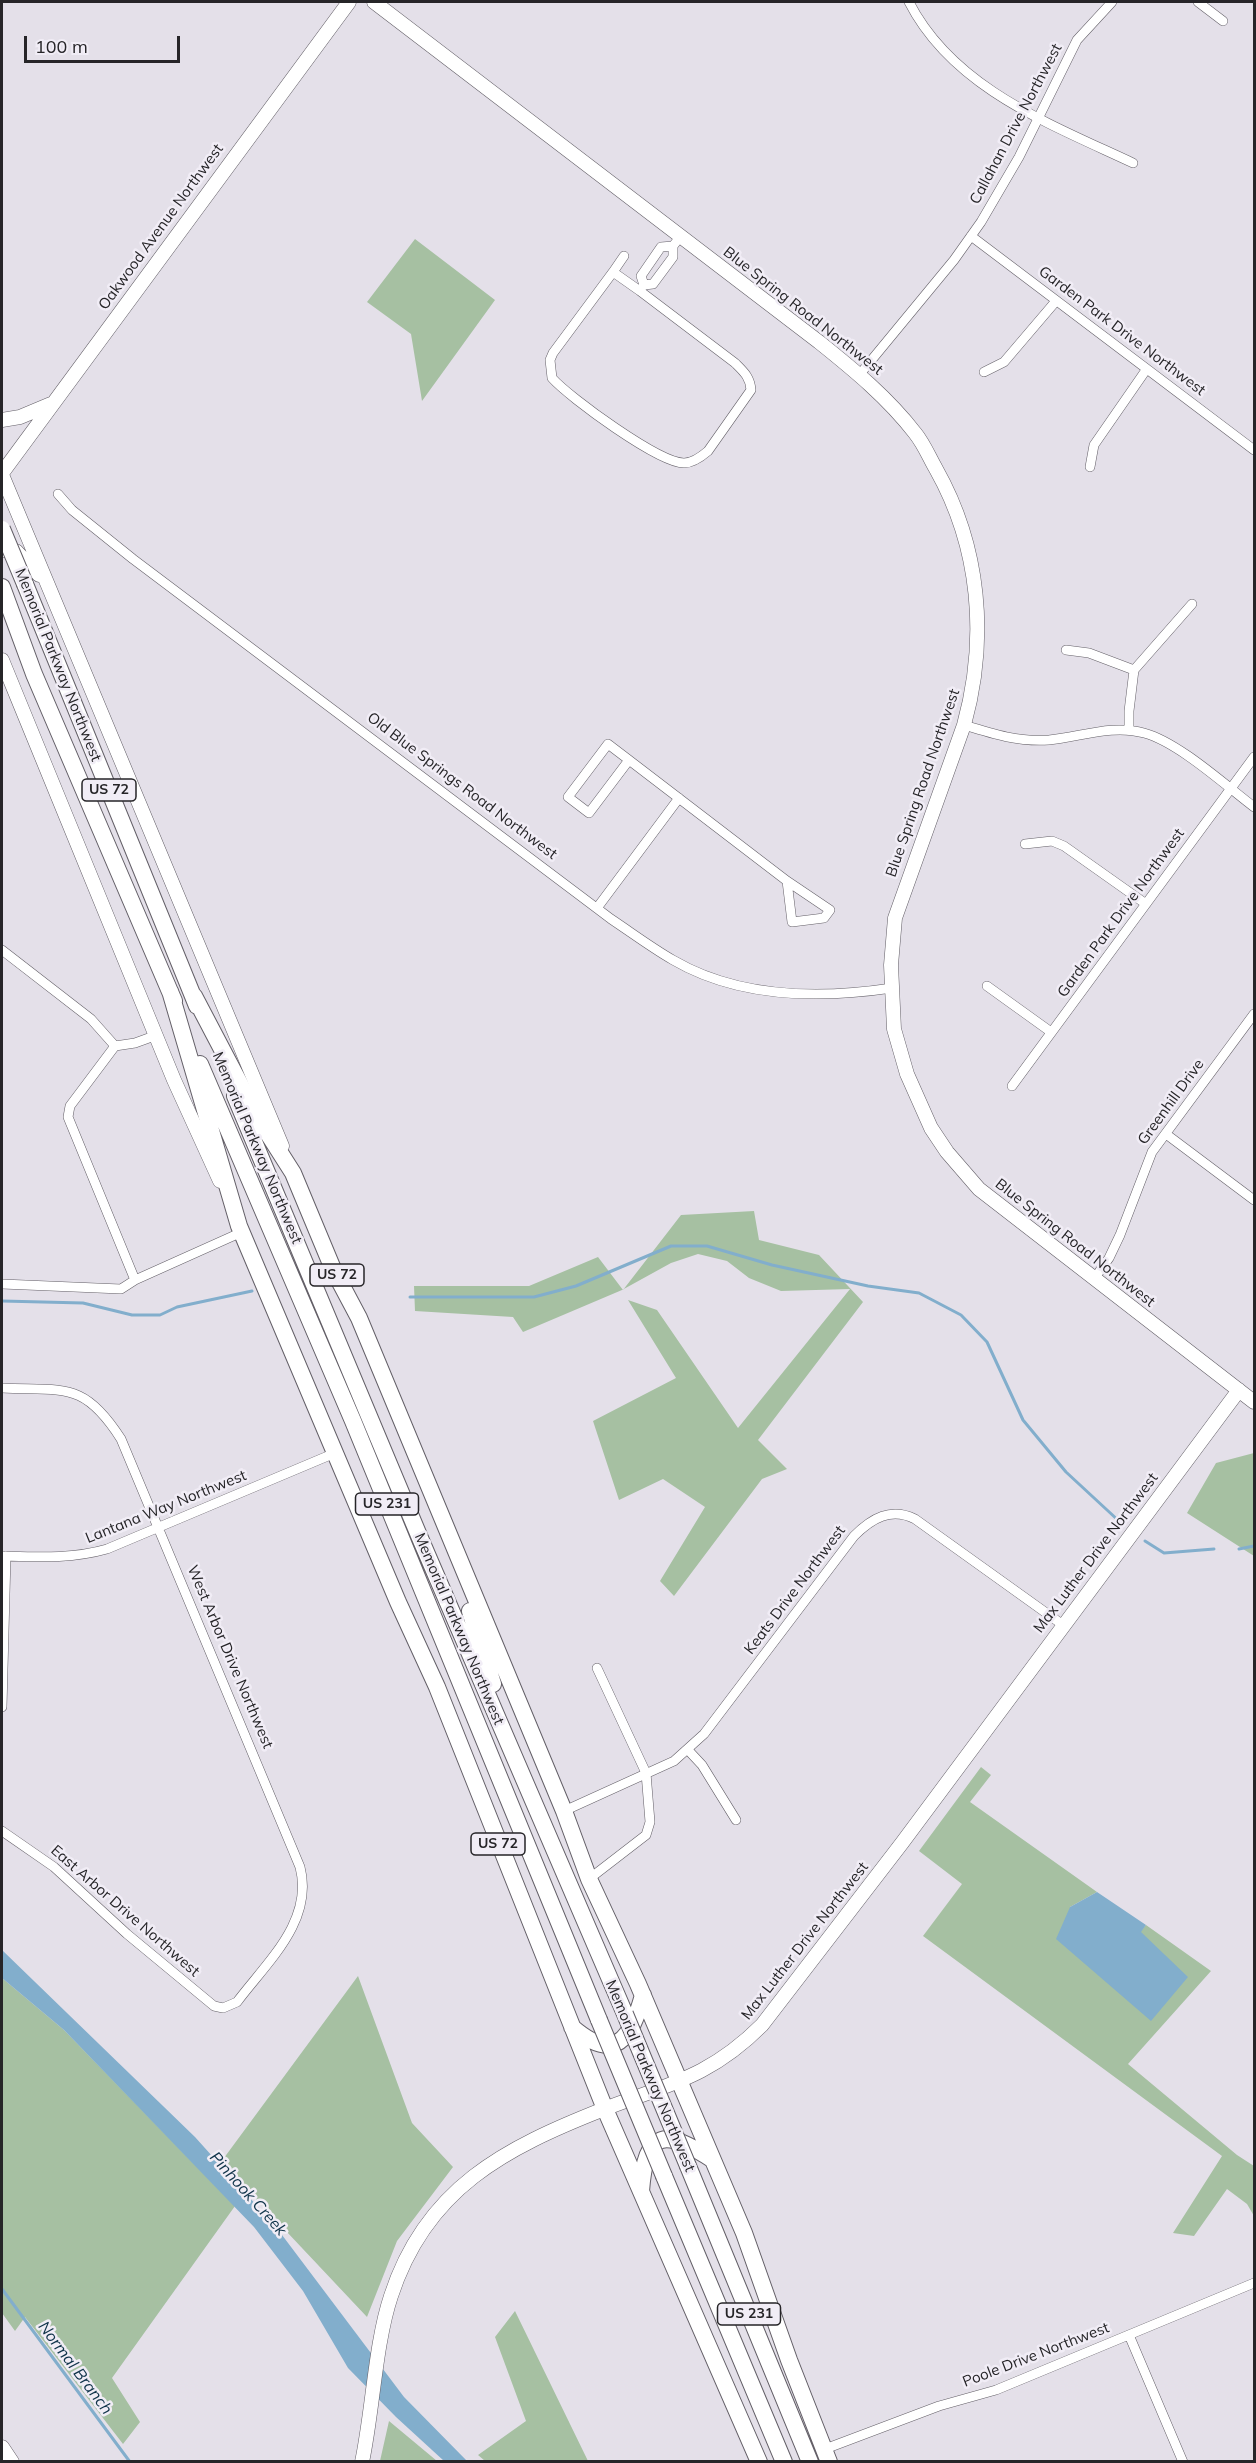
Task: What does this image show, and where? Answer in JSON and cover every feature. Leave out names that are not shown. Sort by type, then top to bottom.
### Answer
[{"type":"highway","name":"Memorial Parkway Northwest","points":[[2,529],[194,996],[625,2014],[810,2462]]},
{"type":"highway","name":"Memorial Parkway Northwest","points":[[3,591],[34,674],[353,1421],[599,2020],[784,2462]]},
{"type":"highway","name":"US 72","points":[[170,991],[241,1229],[437,1687],[605,2109],[759,2462]]},
{"type":"highway","name":"US 72","points":[[194,996],[258,1118],[293,1173],[333,1269],[359,1318],[461,1569],[564,1811],[589,1879],[643,1995],[744,2233],[789,2360],[827,2455]]},
{"type":"highway","points":[[461,1569],[467,1601],[498,1700],[502,1728]]},
{"type":"highway","points":[[571,2026],[585,2038],[600,2045],[615,2044],[626,2038],[635,2022],[643,1995]]},
{"type":"highway","points":[[641,2193],[644,2160],[656,2143],[667,2138],[683,2140],[713,2160]]},
{"type":"street","name":"Oakwood Avenue Northwest","points":[[2,474],[350,2]]},
{"type":"street","name":"Blue Spring Road Northwest","points":[[374,2],[676,241],[860,375],[882,394],[917,435],[949,492],[970,549],[978,639],[971,699],[964,725],[896,918],[891,965],[894,1029],[904,1067],[932,1128],[947,1152],[979,1189],[1254,1402]]},
{"type":"street","points":[[909,2],[933,42],[950,58],[1012,104],[1133,163]]},
{"type":"street","name":"Callahan Drive Northwest","points":[[860,375],[971,236],[1002,189],[1077,40],[1112,2]]},
{"type":"street","points":[[1198,2],[1222,21]]},
{"type":"street","name":"Garden Park Drive Northwest","points":[[971,236],[1254,450]]},
{"type":"street","points":[[642,288],[641,276],[661,247],[676,241]]},
{"type":"street","points":[[642,288],[653,284],[673,257],[676,241]]},
{"type":"street","points":[[613,272],[642,288],[735,363],[747,375],[750,382],[751,390],[708,450],[700,458],[686,464],[676,462],[627,437],[552,378],[550,360],[553,353],[624,256]]},
{"type":"street","points":[[984,372],[1004,362],[1056,301]]},
{"type":"street","points":[[1090,468],[1094,445],[1146,370]]},
{"type":"street","points":[[2,420],[20,417],[53,403]]},
{"type":"street","points":[[2,474],[293,1173]]},
{"type":"street","name":"Old Blue Springs Road Northwest","points":[[58,494],[72,510],[126,553],[597,908],[673,960],[717,980],[758,990],[812,995],[854,994],[892,988]]},
{"type":"street","points":[[2,550],[15,551],[35,569],[47,586]]},
{"type":"street","points":[[1129,730],[1134,670],[1192,604]]},
{"type":"street","points":[[1066,650],[1089,653],[1134,670]]},
{"type":"street","points":[[2,660],[157,1035],[241,1229],[121,1289],[2,1284]]},
{"type":"street","points":[[964,725],[1019,740],[1049,740],[1110,729],[1129,730],[1158,738],[1254,807]]},
{"type":"street","points":[[629,760],[589,813],[568,797],[608,744],[679,798],[787,881],[830,910],[824,918],[792,922],[787,881]]},
{"type":"street","name":"Garden Park Drive Northwest","points":[[1012,1086],[1254,757]]},
{"type":"street","points":[[597,908],[679,798]]},
{"type":"street","points":[[1025,844],[1052,841],[1064,846],[1146,904]]},
{"type":"street","points":[[2,950],[91,1019],[115,1046]]},
{"type":"street","points":[[987,986],[1051,1032]]},
{"type":"street","name":"Greenhill Drive","points":[[1094,1279],[1109,1258],[1152,1152],[1254,1014]]},
{"type":"street","points":[[135,1280],[68,1117],[70,1106],[115,1046],[135,1043],[157,1035]]},
{"type":"street","points":[[1166,1134],[1254,1200]]},
{"type":"street","name":"West Arbor Drive Northwest","points":[[2,1388],[80,1394],[99,1407],[121,1438],[303,1879],[298,1919],[237,2002],[230,2005]]},
{"type":"street","name":"Max Luther Drive Northwest","points":[[363,2462],[391,2297],[424,2228],[445,2201],[486,2166],[508,2151],[605,2109],[681,2082],[722,2061],[762,2025],[1239,1390]]},
{"type":"street","name":"Lantana Way Northwest","points":[[4,1556],[83,1556],[108,1549],[335,1453]]},
{"type":"street","name":"Keats Drive Northwest","points":[[564,1811],[674,1761],[688,1750],[727,1704],[854,1536],[868,1521],[880,1516],[904,1514],[915,1519],[1063,1625]]},
{"type":"street","points":[[2,1707],[4,1556]]},
{"type":"street","points":[[589,1879],[646,1835],[650,1822],[646,1773],[597,1668]]},
{"type":"street","points":[[688,1750],[702,1765],[736,1821]]},
{"type":"street","name":"East Arbor Drive Northwest","points":[[2,1830],[54,1867],[205,2001],[223,2008],[230,2005]]},
{"type":"street","name":"Poole Drive Northwest","points":[[827,2455],[939,2406],[996,2390],[1254,2283]]},
{"type":"street","points":[[1129,2335],[1183,2462]]},
{"type":"green space","points":[[415,239],[495,300],[422,401],[411,334],[367,302]]},
{"type":"green space","points":[[754,1211],[759,1240],[819,1255],[863,1302],[758,1440],[787,1469],[762,1479],[674,1596],[660,1581],[705,1507],[663,1479],[619,1500],[593,1421],[676,1378],[628,1300],[657,1310],[738,1428],[850,1289],[781,1291],[749,1278],[727,1261],[698,1254],[671,1263],[624,1289],[681,1215]]},
{"type":"green space","points":[[598,1257],[623,1290],[523,1332],[513,1317],[415,1311],[414,1286],[529,1286]]},
{"type":"green space","points":[[1254,1453],[1254,1556],[1187,1513],[1216,1463]]},
{"type":"green space","points":[[981,1767],[991,1775],[970,1802],[1097,1892],[1070,1907],[1140,1932],[1146,1925],[1211,1971],[1128,2064],[1237,2155],[1254,2166],[1254,2216],[1247,2204],[1227,2189],[1194,2236],[1173,2233],[1222,2156],[923,1936],[962,1884],[919,1851]]},
{"type":"green space","points":[[358,1976],[412,2123],[453,2167],[397,2241],[367,2317],[221,2162]]},
{"type":"green space","points":[[2,1978],[64,2030],[235,2206],[112,2378],[140,2422],[123,2444],[25,2317],[15,2331],[2,2313]]},
{"type":"green space","points":[[515,2311],[588,2461],[485,2461],[478,2455],[526,2421],[495,2337]]},
{"type":"green space","points":[[389,2421],[437,2461],[380,2461]]},
{"type":"water","points":[[1097,1892],[1146,1925],[1141,1932],[1188,1977],[1151,2021],[1056,1939],[1070,1907]]},
{"type":"water","points":[[2,1950],[195,2137],[276,2227],[404,2397],[467,2461],[444,2461],[348,2368],[303,2291],[254,2227],[64,2030],[2,1978]]},
{"type":"waterway","points":[[410,1297],[534,1297],[576,1286],[671,1246],[707,1246],[772,1265],[868,1286],[919,1293],[961,1315],[987,1342],[1023,1420],[1066,1472],[1120,1522]]},
{"type":"waterway","points":[[2,1301],[83,1303],[132,1315],[160,1315],[177,1307],[252,1291]]},
{"type":"waterway","points":[[1145,1541],[1164,1553],[1214,1549]]},
{"type":"waterway","points":[[1239,1549],[1254,1546]]},
{"type":"waterway","name":"Normal Branch","points":[[2,2289],[130,2462]]},
{"type":"water label","name":"Pinhook Creek","points":[[248,2194]]}]
